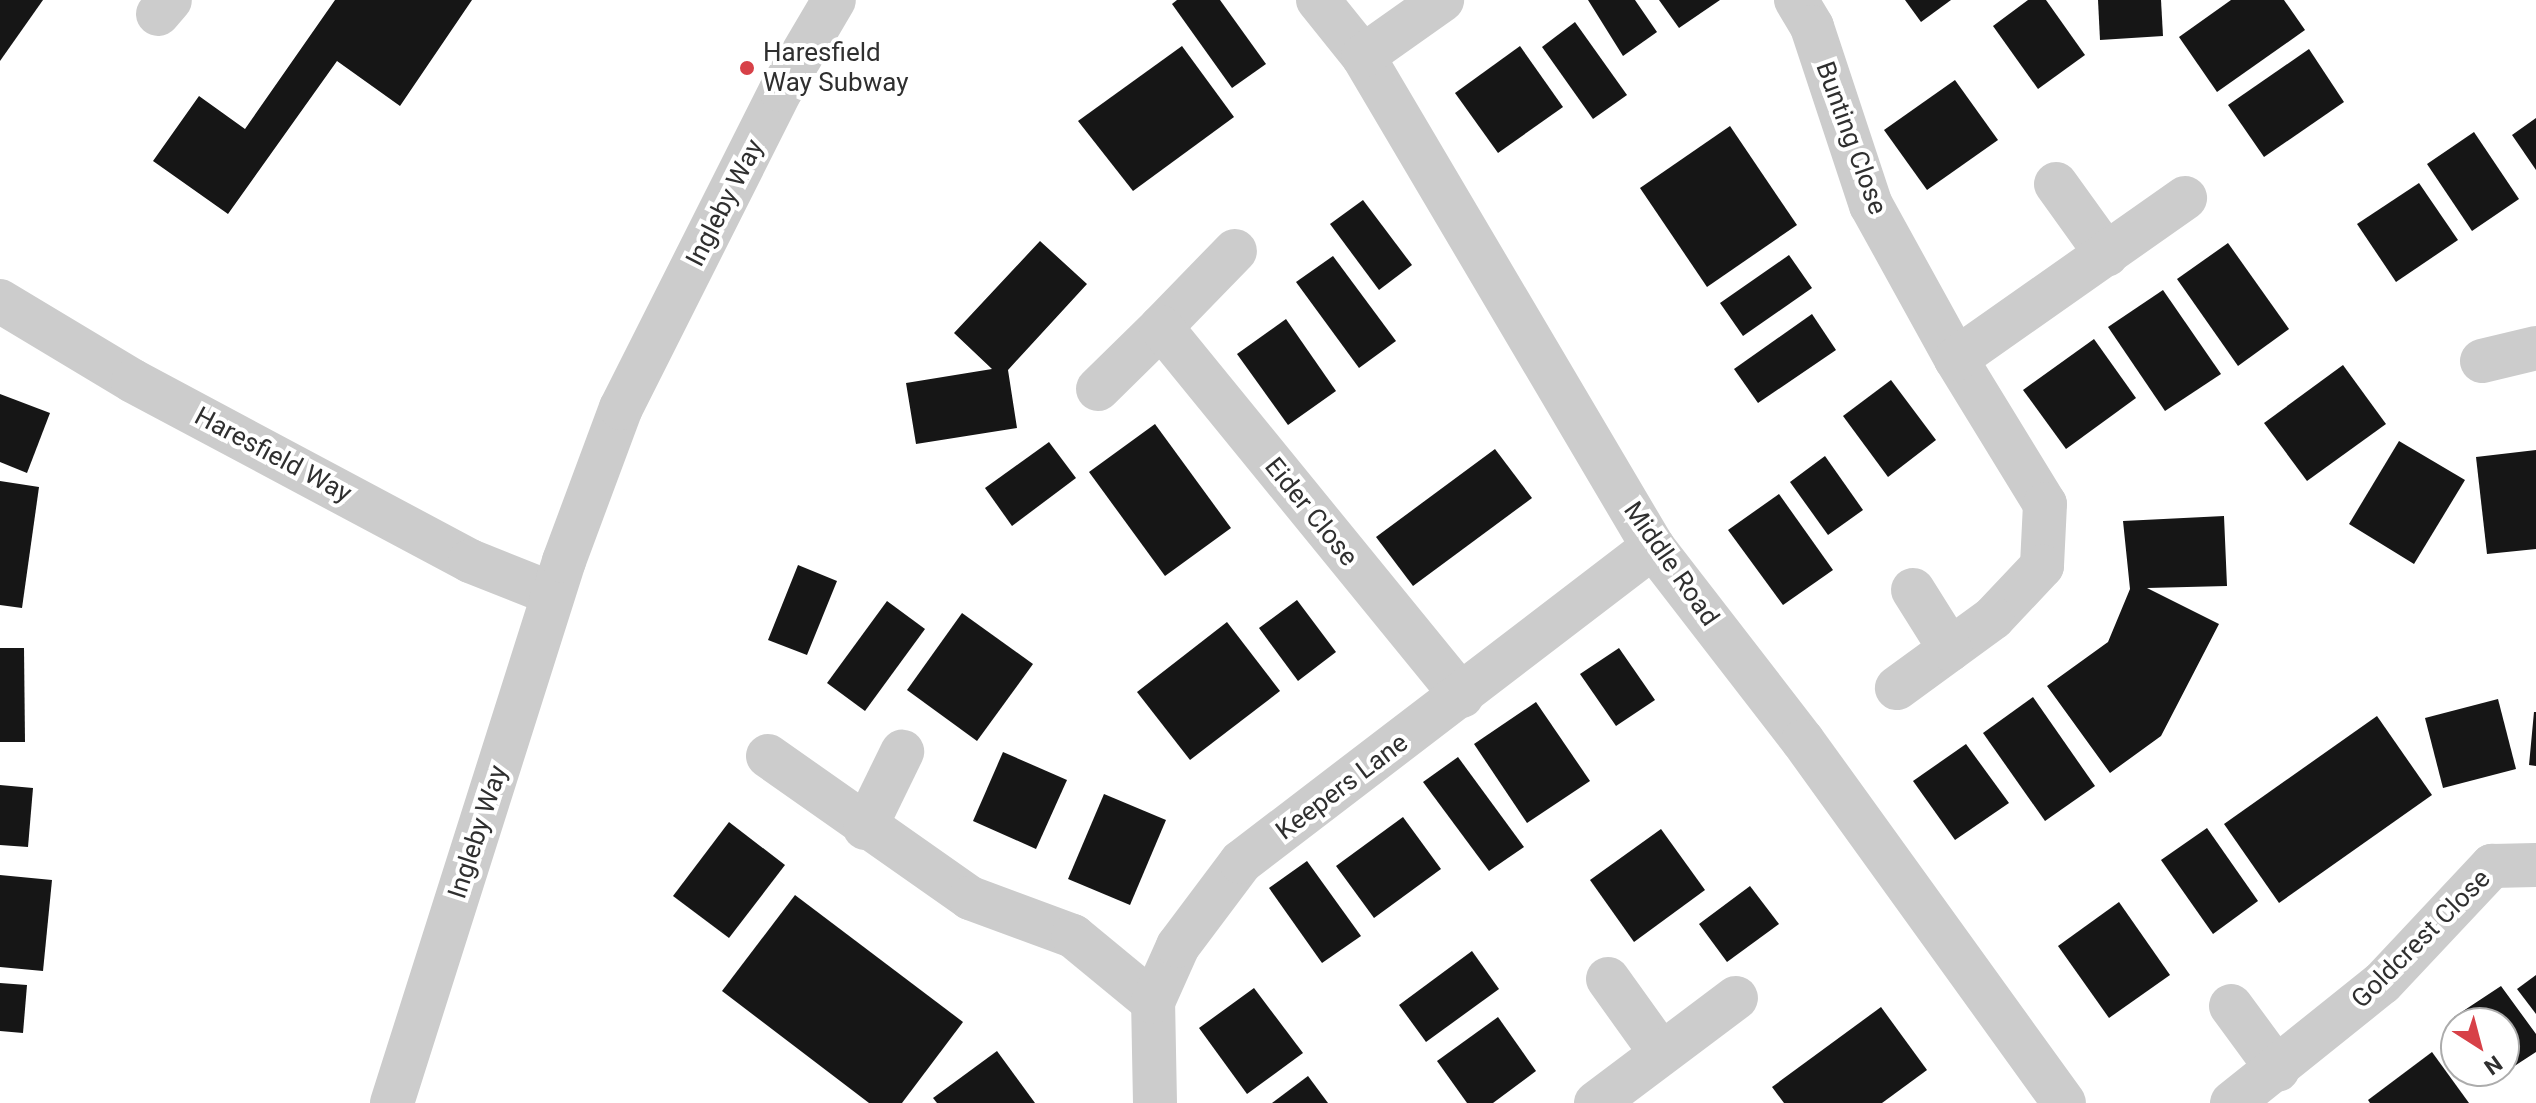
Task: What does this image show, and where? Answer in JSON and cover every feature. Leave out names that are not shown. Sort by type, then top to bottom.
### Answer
[{"type":"street","name":"Ingleby Way","points":[[392,1103],[558,577],[621,408],[781,90],[834,0]]},
{"type":"street","name":"Middle Road","points":[[1318,0],[1363,56],[1653,547],[1803,741],[2064,1103]]},
{"type":"street","points":[[1363,56],[1442,0]]},
{"type":"street","name":"Bunting Close","points":[[1796,0],[1812,27],[1871,205],[1956,359],[2045,504],[2042,566],[1993,618],[1897,688]]},
{"type":"street","points":[[2056,184],[2107,255]]},
{"type":"street","points":[[1956,359],[2185,198]]},
{"type":"street","points":[[1098,389],[1235,251]]},
{"type":"street","name":"Haresfield Way","points":[[0,301],[133,381],[456,553],[558,577]]},
{"type":"street","name":"Eider Close","points":[[1161,327],[1462,696]]},
{"type":"street","points":[[2482,361],[2536,348]]},
{"type":"street","name":"Keepers Lane","points":[[1155,1103],[1153,1002],[1178,946],[1241,862],[1653,547]]},
{"type":"street","points":[[1913,590],[1950,649]]},
{"type":"street","points":[[865,828],[902,752]]},
{"type":"street","points":[[768,756],[865,828],[970,898],[1073,936],[1153,1002]]},
{"type":"street","name":"Goldcrest Close","points":[[2232,1103],[2278,1070],[2382,983],[2492,866],[2536,865]]},
{"type":"street","points":[[1608,979],[1661,1053]]},
{"type":"street","points":[[1596,1103],[1736,998]]},
{"type":"street","points":[[2231,1006],[2278,1070]]},
{"type":"building","points":[[0,0],[43,0],[0,61]]},
{"type":"building","points":[[335,0],[472,0],[400,106],[337,61],[228,214],[153,161],[199,96],[245,129]]},
{"type":"building","points":[[1177,0],[1220,0],[1266,64],[1232,88],[1172,4]]},
{"type":"building","points":[[1588,0],[1635,0],[1657,32],[1623,56]]},
{"type":"building","points":[[1659,0],[1720,0],[1679,28]]},
{"type":"building","points":[[1905,0],[1951,0],[1921,22]]},
{"type":"building","points":[[2028,0],[2046,0],[2085,55],[2038,89],[1993,26]]},
{"type":"building","points":[[2098,0],[2161,0],[2163,36],[2100,40]]},
{"type":"building","points":[[2231,0],[2284,0],[2305,30],[2217,92],[2179,37]]},
{"type":"building","points":[[1575,22],[1627,95],[1593,119],[1542,47]]},
{"type":"building","points":[[1182,46],[1234,117],[1133,191],[1078,121]]},
{"type":"building","points":[[1520,46],[1563,107],[1498,153],[1455,93]]},
{"type":"building","points":[[2309,49],[2344,102],[2264,157],[2228,105]]},
{"type":"building","points":[[1955,80],[1998,140],[1927,190],[1884,130]]},
{"type":"building","points":[[2536,118],[2536,170],[2512,135]]},
{"type":"building","points":[[1730,126],[1797,225],[1707,287],[1640,188]]},
{"type":"building","points":[[2474,132],[2519,199],[2472,231],[2427,164]]},
{"type":"building","points":[[2419,183],[2458,240],[2396,282],[2357,224]]},
{"type":"building","points":[[1363,200],[1412,265],[1379,290],[1330,224]]},
{"type":"building","points":[[1040,241],[1087,284],[1008,370],[1017,428],[916,444],[906,383],[992,369],[954,333]]},
{"type":"building","points":[[2228,243],[2289,329],[2238,366],[2177,279]]},
{"type":"building","points":[[1789,255],[1812,288],[1743,336],[1720,303]]},
{"type":"building","points":[[1333,256],[1396,341],[1359,368],[1296,282]]},
{"type":"building","points":[[2163,290],[2221,374],[2165,411],[2108,327]]},
{"type":"building","points":[[1812,314],[1836,350],[1758,403],[1734,369]]},
{"type":"building","points":[[1286,319],[1336,391],[1288,425],[1237,354]]},
{"type":"building","points":[[2094,339],[2136,398],[2066,449],[2023,390]]},
{"type":"building","points":[[2343,365],[2386,424],[2307,481],[2264,423]]},
{"type":"building","points":[[1891,380],[1936,440],[1888,477],[1843,416]]},
{"type":"building","points":[[0,394],[50,413],[27,473],[0,462]]},
{"type":"building","points":[[1155,424],[1231,528],[1165,576],[1089,472]]},
{"type":"building","points":[[2399,441],[2465,480],[2414,564],[2349,524]]},
{"type":"building","points":[[1049,442],[1076,478],[1012,526],[985,488]]},
{"type":"building","points":[[1495,449],[1532,498],[1413,586],[1376,537]]},
{"type":"building","points":[[2536,450],[2536,549],[2487,554],[2476,457]]},
{"type":"building","points":[[1825,456],[1863,510],[1828,535],[1790,482]]},
{"type":"building","points":[[0,481],[39,487],[22,608],[0,605]]},
{"type":"building","points":[[1779,494],[1833,570],[1783,605],[1728,530]]},
{"type":"building","points":[[2224,516],[2227,586],[2147,588],[2219,624],[2161,736],[2110,773],[2047,686],[2108,642],[2130,589],[2123,521]]},
{"type":"building","points":[[798,565],[837,581],[807,655],[768,640]]},
{"type":"building","points":[[1297,600],[1336,652],[1298,681],[1259,628]]},
{"type":"building","points":[[887,601],[925,629],[865,711],[827,683]]},
{"type":"building","points":[[962,613],[1033,664],[977,741],[907,690]]},
{"type":"building","points":[[1227,622],[1280,691],[1190,760],[1137,692]]},
{"type":"building","points":[[0,648],[24,648],[25,742],[0,742]]},
{"type":"building","points":[[1619,648],[1655,700],[1616,726],[1580,674]]},
{"type":"building","points":[[2033,697],[2095,786],[2045,821],[1983,733]]},
{"type":"building","points":[[2498,699],[2516,769],[2443,788],[2425,718]]},
{"type":"building","points":[[1536,702],[1590,781],[1527,823],[1474,744]]},
{"type":"building","points":[[2536,712],[2536,766],[2529,765]]},
{"type":"building","points":[[2377,716],[2432,795],[2279,903],[2224,824]]},
{"type":"building","points":[[1966,744],[2009,803],[1955,840],[1913,781]]},
{"type":"building","points":[[1003,752],[1067,780],[1036,849],[973,821]]},
{"type":"building","points":[[1458,757],[1524,847],[1489,871],[1423,782]]},
{"type":"building","points":[[0,785],[33,788],[28,847],[0,845]]},
{"type":"building","points":[[1104,794],[1166,820],[1130,905],[1068,879]]},
{"type":"building","points":[[1403,817],[1441,869],[1374,918],[1336,866]]},
{"type":"building","points":[[729,822],[785,865],[729,938],[673,896]]},
{"type":"building","points":[[2207,828],[2258,901],[2213,934],[2161,860]]},
{"type":"building","points":[[1661,829],[1705,890],[1634,942],[1590,880]]},
{"type":"building","points":[[1307,861],[1361,936],[1322,963],[1269,888]]},
{"type":"building","points":[[0,875],[52,880],[43,971],[0,967]]},
{"type":"building","points":[[1750,886],[1779,924],[1727,962],[1699,924]]},
{"type":"building","points":[[795,895],[963,1022],[902,1103],[869,1103],[722,991]]},
{"type":"building","points":[[2119,902],[2170,975],[2109,1018],[2058,946]]},
{"type":"building","points":[[1472,951],[1499,989],[1426,1042],[1399,1005]]},
{"type":"building","points":[[2536,975],[2536,1014],[2517,989]]},
{"type":"building","points":[[0,983],[27,985],[23,1033],[0,1031]]},
{"type":"building","points":[[2501,986],[2516,1007],[2469,1007]]},
{"type":"building","points":[[1254,988],[1303,1053],[1247,1094],[1199,1028]]},
{"type":"building","points":[[1881,1007],[1927,1070],[1882,1103],[1784,1103],[1772,1087]]},
{"type":"building","points":[[2520,1012],[2536,1034],[2536,1052],[2520,1062]]},
{"type":"building","points":[[1498,1017],[1536,1071],[1493,1103],[1467,1103],[1437,1061]]},
{"type":"building","points":[[997,1051],[1035,1103],[937,1103],[933,1098]]},
{"type":"building","points":[[2432,1052],[2440,1063],[2440,1087],[2457,1087],[2469,1103],[2370,1103],[2368,1100]]},
{"type":"building","points":[[1308,1076],[1328,1103],[1272,1103]]},
{"type":"place","name":"Haresfield Way Subway","points":[[747,68]]}]
